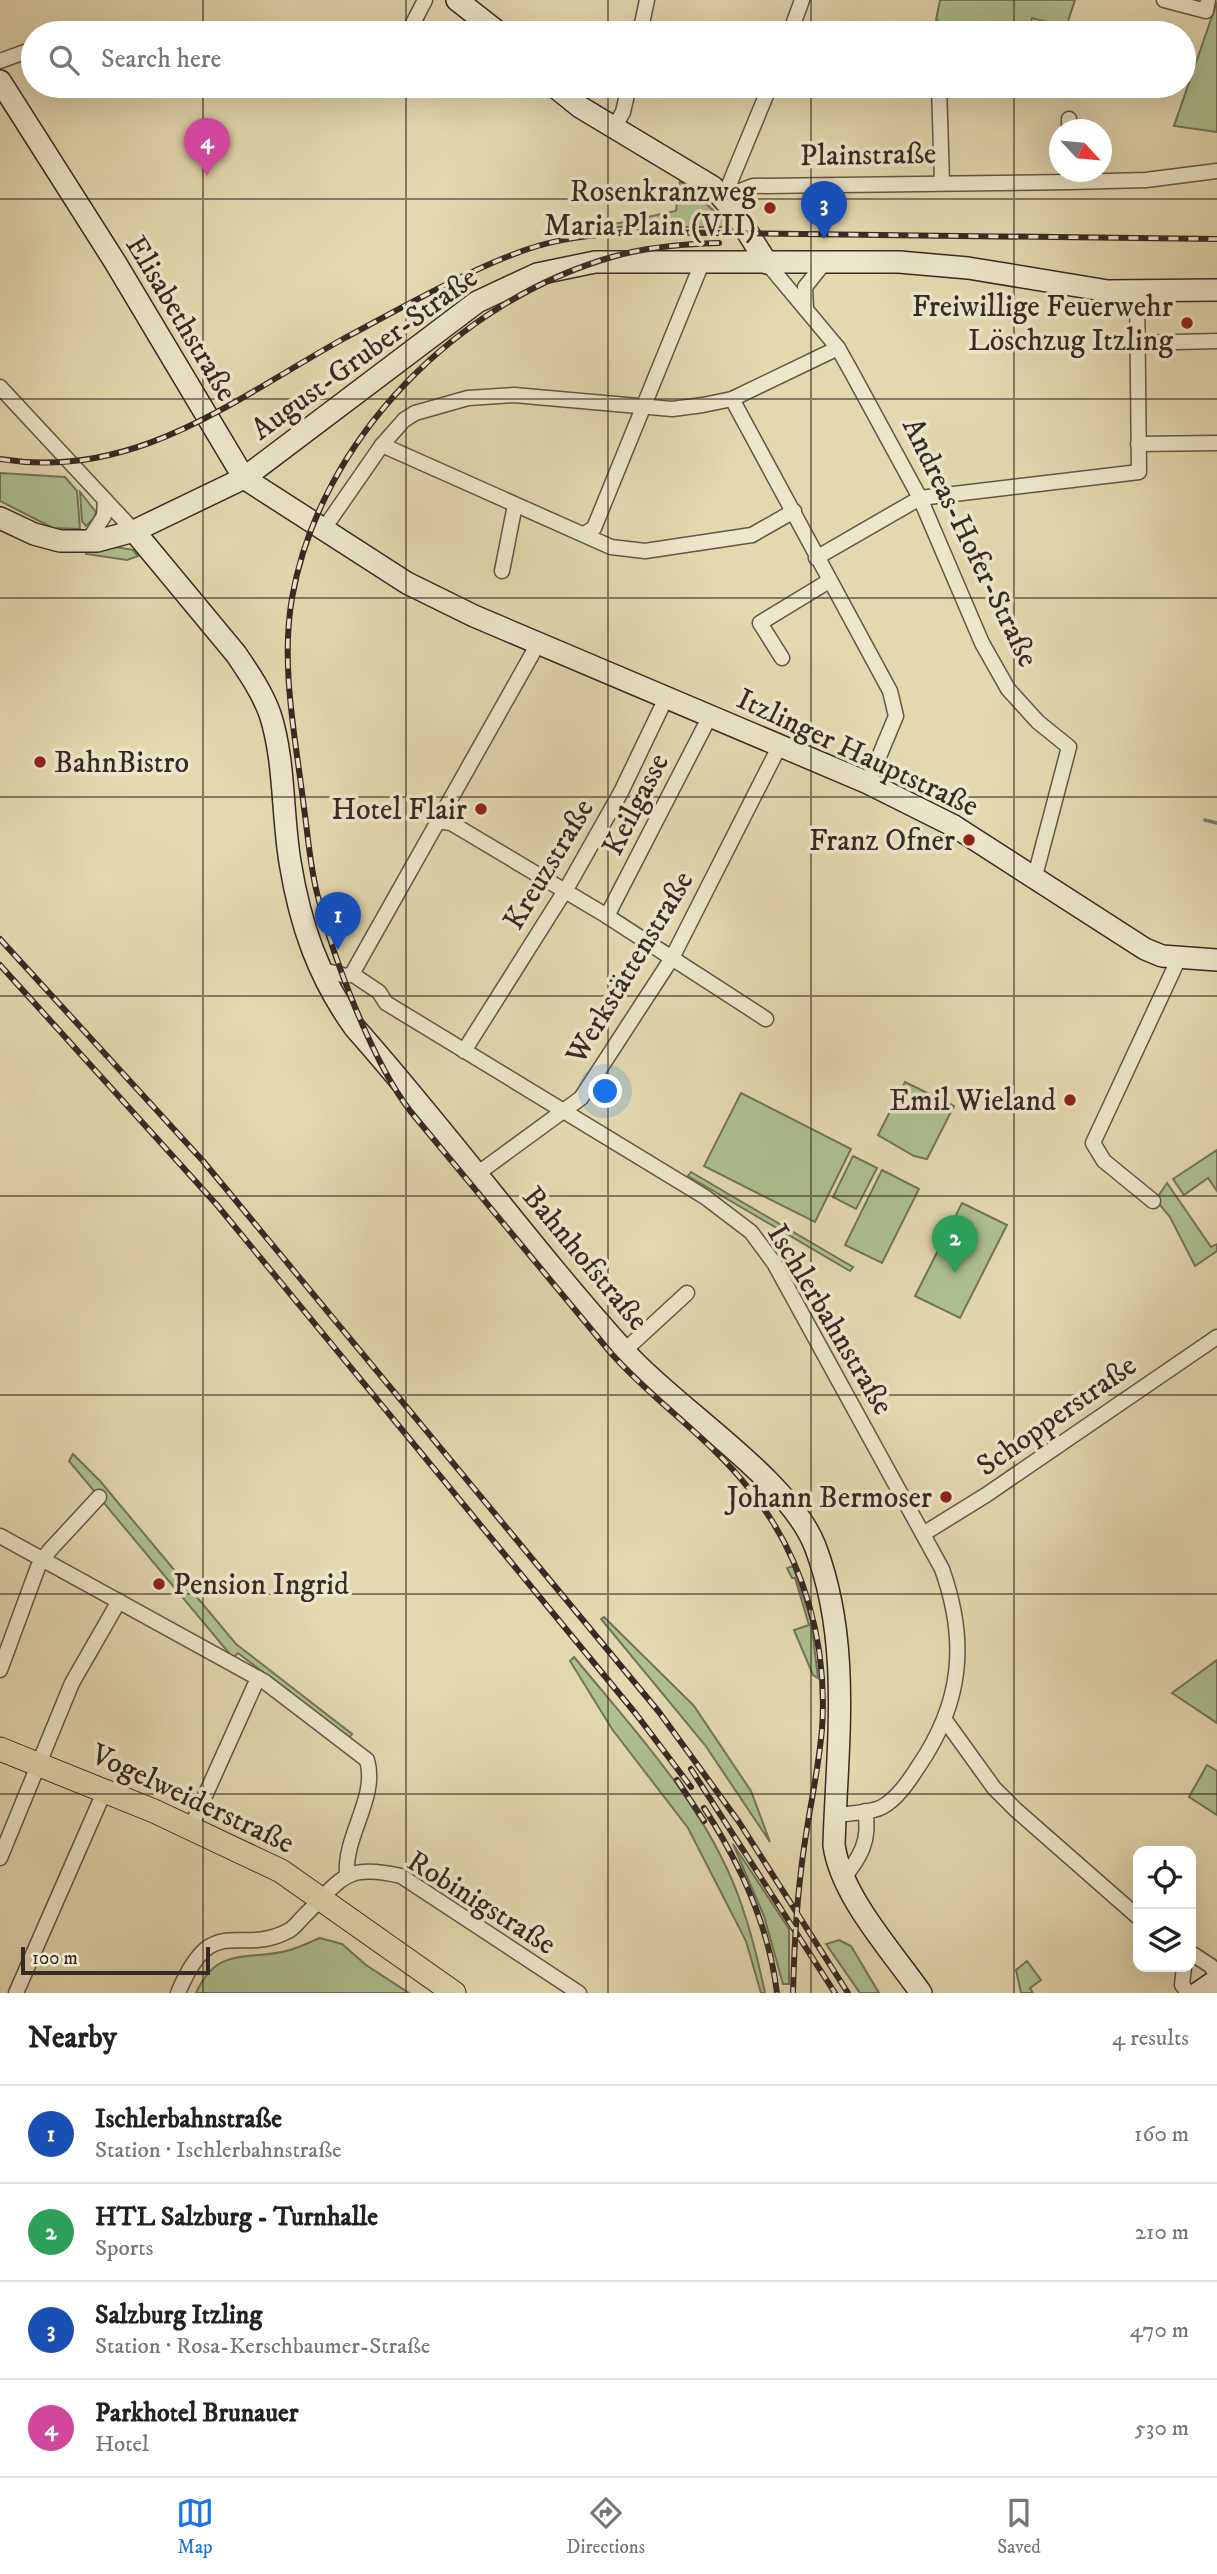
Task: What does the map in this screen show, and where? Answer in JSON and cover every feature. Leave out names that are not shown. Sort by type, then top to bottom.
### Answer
[{"type":"main road","points":[[457,0],[484,21]]},
{"type":"main road","name":"Elisabethstraße","points":[[0,81],[115,262],[244,478],[407,583],[474,616],[539,642]]},
{"type":"main road","points":[[571,98],[614,128],[700,177],[724,197]]},
{"type":"main road","name":"Andreas-Hofer-Straße","points":[[724,197],[767,263]]},
{"type":"main road","points":[[704,262],[724,255],[732,248],[739,219]]},
{"type":"main road","name":"August-Gruber-Straße","points":[[0,518],[46,538],[88,541],[134,531],[244,478],[459,313],[495,291],[537,274],[595,262],[929,264],[1072,287],[1217,290]]},
{"type":"main road","name":"Bahnhofstraße","points":[[134,531],[236,654],[261,694],[273,725],[289,861],[306,934],[333,999],[624,1351],[784,1499],[809,1532],[828,1589],[838,1645],[840,1699],[834,1845],[857,1919],[906,1993]]},
{"type":"main road","name":"Itzlinger Hauptstraße","points":[[539,642],[868,783],[954,826],[1145,949],[1179,958],[1217,960]]},
{"type":"main road","name":"Vogelweiderstraße","points":[[0,1749],[191,1827],[281,1871],[454,1993]]},
{"type":"main road","name":"Bahnhofstraße","points":[[846,1887],[921,1993]]},
{"type":"main road","points":[[1198,1993],[1217,1979]]},
{"type":"street","points":[[414,21],[425,0]]},
{"type":"street","points":[[643,21],[647,0]]},
{"type":"street","points":[[794,21],[802,0]]},
{"type":"street","points":[[1164,0],[1206,11],[1209,0]]},
{"type":"street","points":[[0,61],[21,53]]},
{"type":"street","points":[[614,128],[624,112],[627,98]]},
{"type":"street","points":[[724,197],[765,98]]},
{"type":"street","points":[[939,98],[942,182]]},
{"type":"street","name":"Plainstraße","points":[[1112,179],[1146,180],[1217,170]]},
{"type":"street","name":"Plainstraße","points":[[724,197],[753,186],[1049,178]]},
{"type":"street","points":[[584,534],[594,528],[704,262]]},
{"type":"street","points":[[806,309],[804,287],[825,262]]},
{"type":"street","name":"Andreas-Hofer-Straße","points":[[767,263],[838,348],[920,498],[982,643],[1008,689],[1038,722],[1069,747],[1035,876]]},
{"type":"street","points":[[816,558],[920,498],[1139,472],[1135,342],[1137,290]]},
{"type":"street","points":[[1135,342],[1217,341]]},
{"type":"street","points":[[323,530],[382,445],[399,424],[415,413],[468,398],[514,395],[672,409],[732,399],[838,348]]},
{"type":"street","points":[[0,387],[134,531]]},
{"type":"street","points":[[732,399],[890,691],[896,716],[868,783]]},
{"type":"street","points":[[1138,444],[1217,443]]},
{"type":"street","points":[[382,445],[611,547],[645,551],[752,535],[794,511]]},
{"type":"street","points":[[88,541],[104,516],[105,500]]},
{"type":"street","points":[[502,571],[515,505]]},
{"type":"street","points":[[782,658],[761,623],[829,582]]},
{"type":"street","points":[[333,999],[539,642]]},
{"type":"street","name":"Kreuzstraße","points":[[464,1051],[565,892],[621,792],[666,698]]},
{"type":"street","name":"Keilgasse","points":[[607,916],[710,716]]},
{"type":"street","name":"Werkstättenstraße","points":[[477,1174],[581,1098],[672,958],[779,747]]},
{"type":"street","points":[[438,821],[451,824],[607,916],[766,1019]]},
{"type":"street","points":[[1153,1201],[1104,1161],[1093,1143],[1179,958]]},
{"type":"street","name":"Ischlerbahnstraße","points":[[319,969],[349,975],[379,992],[386,1003],[705,1197],[751,1232],[774,1263],[942,1569],[957,1621],[959,1659],[945,1720],[935,1743],[901,1789],[882,1807],[835,1816]]},
{"type":"street","points":[[624,1351],[687,1293]]},
{"type":"street","name":"Schopperstraße","points":[[923,1534],[986,1495],[1217,1336]]},
{"type":"street","points":[[0,1670],[43,1559],[99,1497]]},
{"type":"street","points":[[0,1535],[258,1678],[367,1760],[370,1771],[369,1786],[346,1856],[348,1874],[293,1928],[277,1936],[216,1942],[195,1959],[178,1993]]},
{"type":"street","points":[[0,1858],[72,1684],[119,1601]]},
{"type":"street","points":[[191,1827],[258,1678]]},
{"type":"street","points":[[945,1720],[994,1788],[1133,1913]]},
{"type":"street","points":[[16,1993],[105,1790]]},
{"type":"street","points":[[846,1887],[869,1832],[865,1811]]},
{"type":"street","name":"Robinigstraße","points":[[348,1874],[370,1869],[401,1876],[579,1993]]},
{"type":"street","points":[[1196,1961],[1211,1966],[1217,1979]]},
{"type":"street","points":[[1185,1972],[1182,1985],[1189,1993]]},
{"type":"green space","points":[[940,0],[1075,0],[1068,21],[1032,18],[1031,21],[936,20]]},
{"type":"green space","points":[[1217,2],[1217,132],[1174,126],[1184,98],[1196,98],[1196,63]]},
{"type":"green space","points":[[680,181],[722,218],[728,227],[614,227],[614,224],[676,211]]},
{"type":"green space","points":[[0,473],[65,477],[77,491],[80,529],[53,528],[0,501]]},
{"type":"green space","points":[[80,492],[96,512],[86,526],[82,521]]},
{"type":"green space","points":[[116,547],[133,550],[138,556],[127,560],[86,554],[86,551]]},
{"type":"green space","points":[[905,1082],[954,1106],[927,1159],[914,1156],[878,1135]]},
{"type":"green space","points":[[741,1093],[851,1149],[815,1222],[704,1166]]},
{"type":"green space","points":[[1217,1150],[1217,1191],[1208,1178],[1184,1195],[1173,1179]]},
{"type":"green space","points":[[853,1156],[877,1168],[856,1209],[833,1197]]},
{"type":"green space","points":[[882,1170],[919,1189],[882,1263],[845,1245]]},
{"type":"green space","points":[[691,1172],[853,1267],[850,1271],[688,1176]]},
{"type":"green space","points":[[1167,1183],[1211,1247],[1217,1244],[1217,1251],[1195,1266],[1170,1217],[1159,1204],[1159,1195]]},
{"type":"green space","points":[[962,1203],[1007,1225],[960,1318],[915,1296]]},
{"type":"green space","points":[[73,1454],[100,1481],[236,1644],[352,1734],[349,1738],[238,1653],[233,1658],[69,1461]]},
{"type":"green space","points":[[793,1566],[811,1621],[818,1678],[813,1675],[794,1630],[809,1625],[795,1578],[792,1578],[787,1568]]},
{"type":"green space","points":[[604,1617],[694,1706],[751,1791],[770,1842],[705,1745],[601,1619]]},
{"type":"green space","points":[[574,1657],[666,1769],[706,1830],[738,1895],[765,1993],[761,1993],[746,1941],[688,1828],[612,1729],[570,1661]]},
{"type":"green space","points":[[1217,1660],[1217,1723],[1172,1693]]},
{"type":"green space","points":[[1207,1765],[1217,1771],[1217,1815],[1189,1797]]},
{"type":"green space","points":[[733,1844],[789,1929],[789,1984],[783,1984],[764,1916]]},
{"type":"green space","points":[[320,1938],[342,1944],[366,1965],[409,1993],[196,1993],[214,1967],[225,1961],[290,1950]]},
{"type":"green space","points":[[839,1940],[851,1946],[879,1993],[860,1993],[826,1944]]},
{"type":"green space","points":[[1027,1961],[1041,1980],[1030,1988],[1033,1993],[1021,1993],[1016,1970]]},
{"type":"waterway","points":[[1205,820],[1217,823]]},
{"type":"railway","points":[[0,459],[49,463],[95,458],[138,447],[221,410],[343,339],[456,279],[525,250],[564,240],[629,232],[1217,239]]},
{"type":"railway","points":[[719,243],[638,251],[612,257],[555,278],[501,306],[450,342],[405,384],[365,432],[332,484],[307,540],[292,598],[288,677],[309,850],[317,893],[355,1007],[396,1091],[610,1352],[644,1387],[717,1453],[750,1490],[769,1516],[798,1573],[816,1634],[823,1697],[820,1747],[799,1886],[793,1993]]},
{"type":"railway","points":[[0,939],[203,1161],[659,1712],[739,1822],[848,1993]]},
{"type":"railway","points":[[0,965],[217,1205],[636,1714],[691,1787]]},
{"type":"railway","points":[[691,1769],[835,1993]]},
{"type":"railway","points":[[677,1780],[704,1821]]},
{"type":"railway","points":[[704,1808],[751,1896],[767,1944],[777,1993]]},
{"type":"place","name":"Parkhotel Brunauer","points":[[207,176]]},
{"type":"place","name":"Rosenkranzweg Maria Plain (VII)","points":[[770,208]]},
{"type":"place","name":"Salzburg Itzling","points":[[824,239]]},
{"type":"place","name":"Freiwillige Feuerwehr Löschzug Itzling","points":[[1187,323]]},
{"type":"place","name":"BahnBistro","points":[[40,762]]},
{"type":"place","name":"Hotel Flair","points":[[481,809]]},
{"type":"place","name":"Franz Ofner","points":[[969,840]]},
{"type":"place","name":"Ischlerbahnstraße","points":[[338,950]]},
{"type":"place","name":"Emil Wieland","points":[[1070,1100]]},
{"type":"place","name":"HTL Salzburg - Turnhalle","points":[[955,1273]]},
{"type":"place","name":"Johann Bermoser","points":[[946,1497]]},
{"type":"place","name":"Pension Ingrid","points":[[159,1584]]}]
